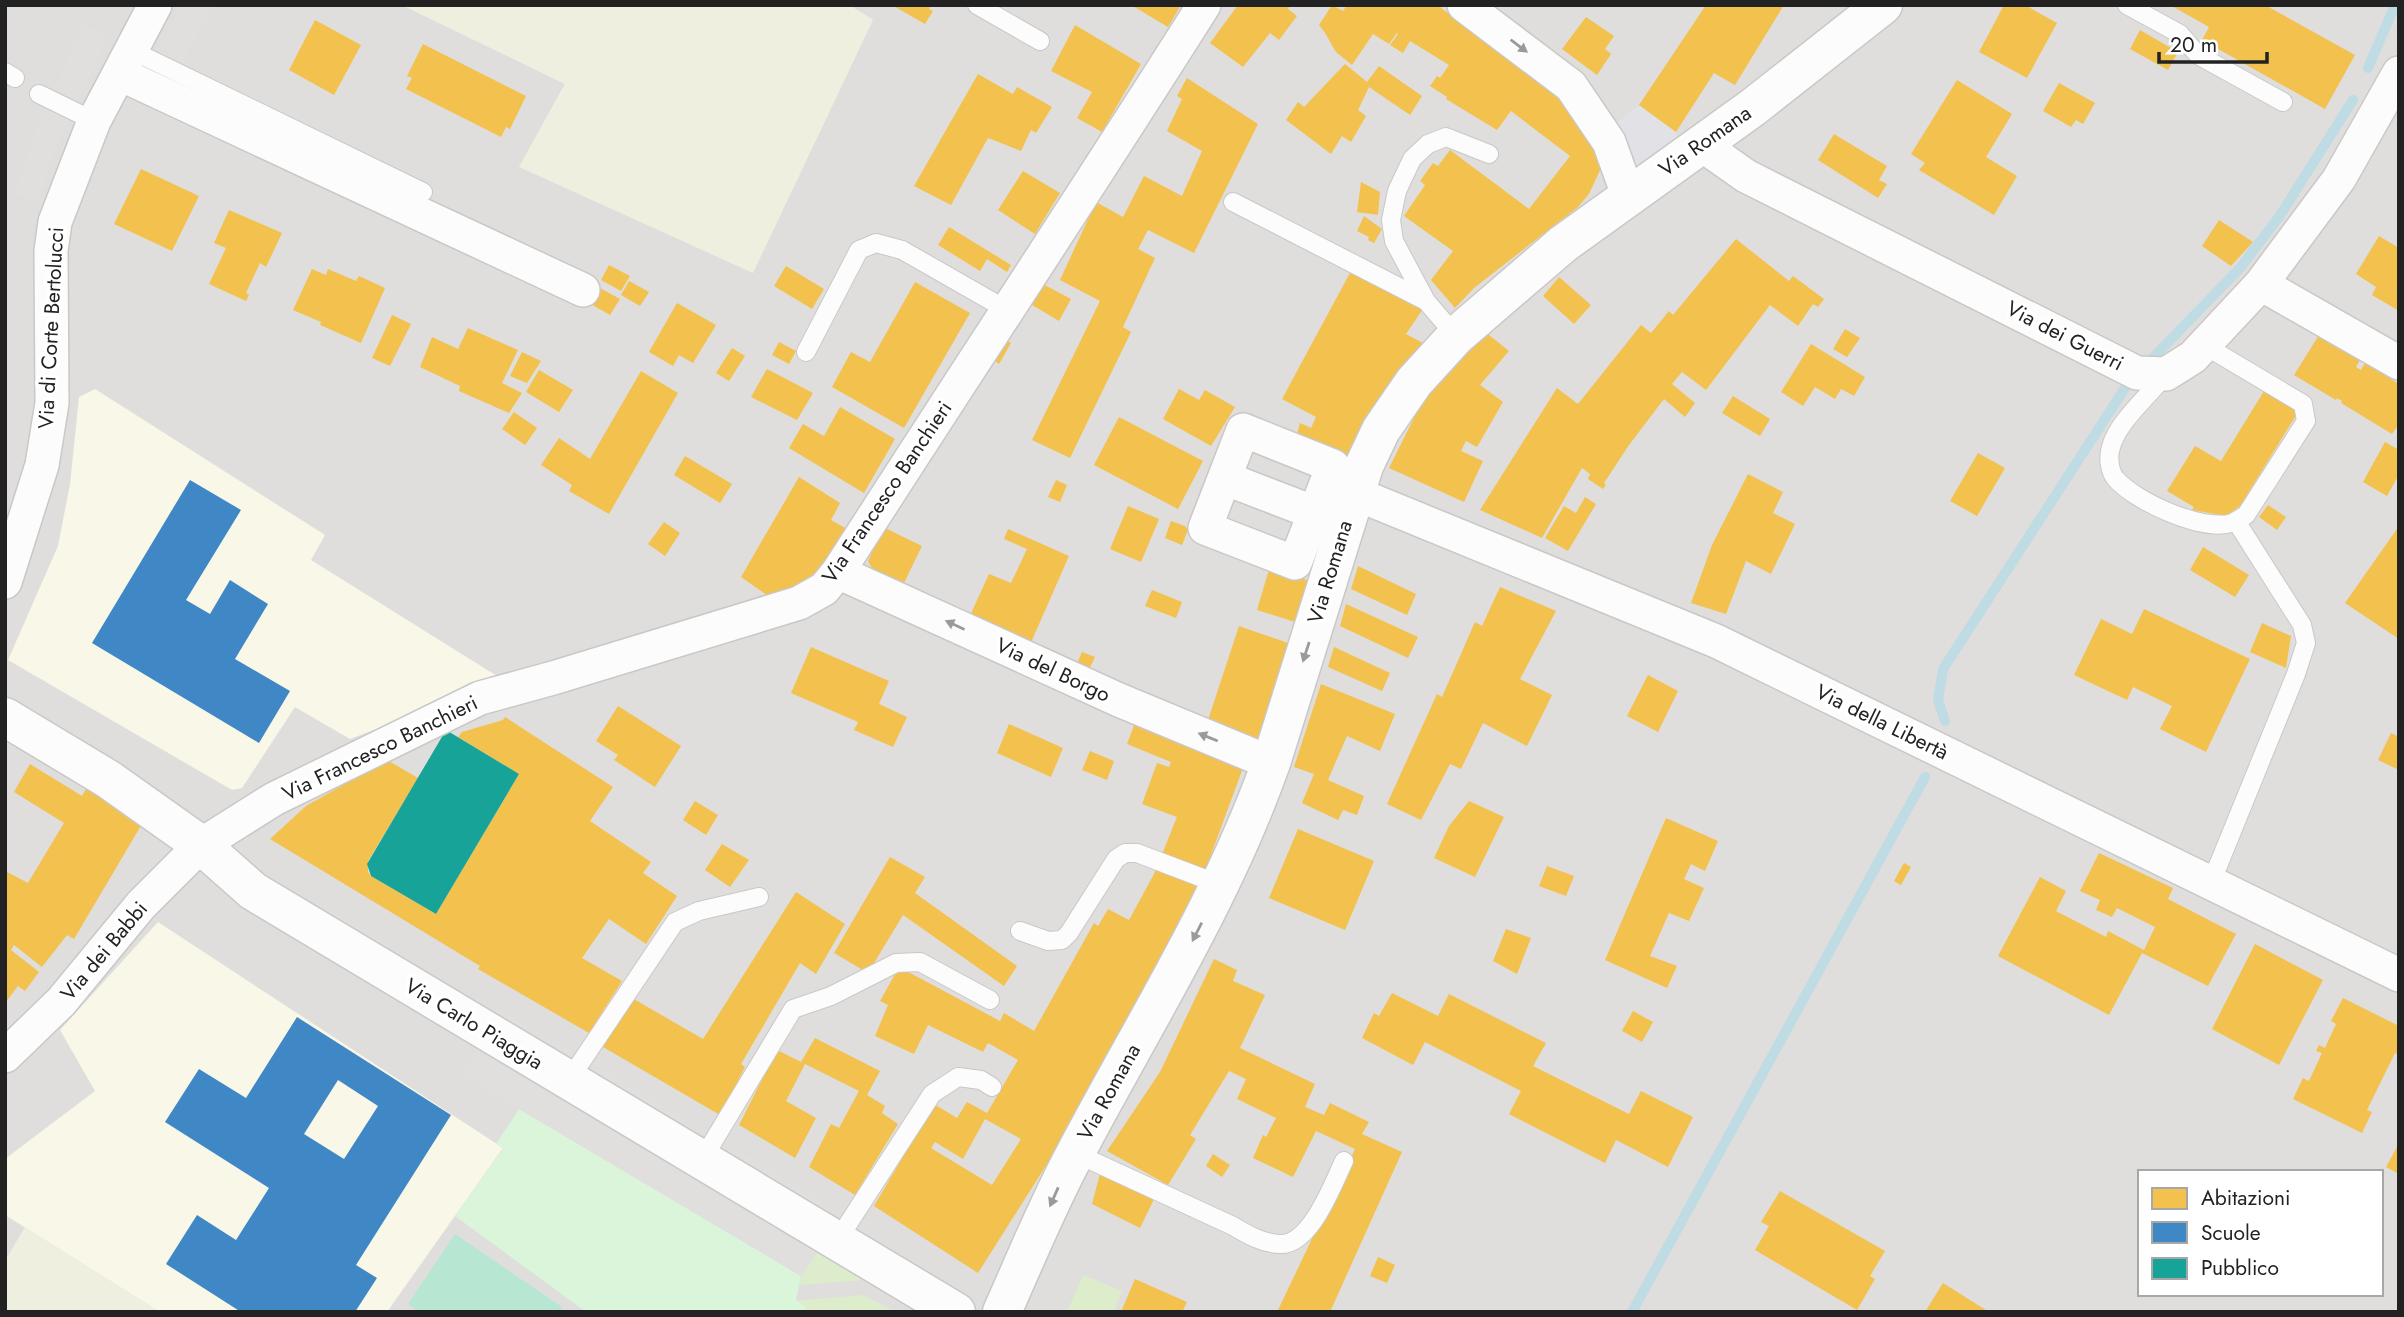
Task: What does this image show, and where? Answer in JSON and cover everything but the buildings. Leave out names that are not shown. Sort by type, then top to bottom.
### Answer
[{"type":"street","name":"Via di Corte Bertolucci","points":[[5,582],[42,465],[52,403],[51,251],[55,222],[94,121],[155,5]]},
{"type":"street","name":"Via Francesco Banchieri","points":[[201,845],[274,799],[480,698],[799,603],[824,589],[838,572],[1087,191],[1204,5]]},
{"type":"street","points":[[1464,5],[1571,86],[1609,142],[1628,195]]},
{"type":"street","name":"Via Romana","points":[[1002,1312],[1075,1153],[1221,886],[1271,763],[1338,510],[1381,430],[1414,382],[1457,335],[1563,244],[1628,195],[1702,145],[1883,5]]},
{"type":"street","points":[[125,62],[583,290]]},
{"type":"street","points":[[2166,374],[2193,357],[2261,284],[2339,179],[2399,73]]},
{"type":"street","name":"Via dei Guerri","points":[[1702,145],[1746,176],[2137,373],[2166,374]]},
{"type":"street","points":[[2261,284],[2399,363]]},
{"type":"street","name":"Via della Libertà","points":[[1232,481],[1338,510],[1716,641],[2399,975]]},
{"type":"street","name":"Via del Borgo","points":[[838,572],[1119,700],[1271,763]]},
{"type":"street","name":"Via Carlo Piaggia","points":[[5,717],[108,779],[201,845],[253,891],[956,1312]]},
{"type":"street","name":"Via dei Babbi","points":[[5,1056],[61,1002],[141,905],[201,845]]},
{"type":"lane","points":[[977,5],[1040,41]]},
{"type":"lane","points":[[2127,5],[2180,34],[2198,55],[2283,103]]},
{"type":"lane","points":[[125,62],[423,192]]},
{"type":"lane","points":[[39,94],[94,121]]},
{"type":"lane","points":[[1457,335],[1426,300],[1394,241],[1391,220],[1397,191],[1412,159],[1428,145],[1446,137],[1489,154]]},
{"type":"lane","points":[[1233,202],[1426,300]]},
{"type":"lane","points":[[806,352],[859,250],[876,243],[902,250],[1007,310]]},
{"type":"lane","points":[[2166,374],[2123,424],[2111,446],[2109,462],[2113,476],[2127,489],[2171,514],[2208,523],[2231,524],[2246,515],[2306,421],[2303,404],[2204,345]]},
{"type":"lane","points":[[2211,883],[2296,674],[2305,643],[2302,625],[2236,521]]},
{"type":"lane","points":[[1020,931],[1048,941],[1062,940],[1116,859],[1125,853],[1137,853],[1221,886]]},
{"type":"lane","points":[[569,1080],[676,922],[699,911],[759,897]]},
{"type":"lane","points":[[702,1160],[793,1009],[831,996],[897,963],[920,962],[990,1000]]},
{"type":"lane","points":[[837,1241],[932,1094],[958,1077],[981,1080],[992,1087]]},
{"type":"lane","points":[[1075,1153],[1234,1226],[1254,1238],[1282,1245],[1304,1235],[1344,1161]]},
{"type":"shaded area","points":[[5,5],[402,5],[565,84],[520,166],[872,19],[849,5],[2399,5],[2399,1312],[160,1312],[26,1228],[5,1261]]},
{"type":"shaded area","points":[[181,5],[213,5],[182,64],[161,45]]},
{"type":"shaded area","points":[[84,24],[108,37],[58,142],[38,201],[14,194],[35,131]]},
{"type":"shaded area","points":[[1639,105],[1676,132],[1683,145],[1657,162],[1637,170],[1627,165],[1611,128]]},
{"type":"shaded area","points":[[95,389],[325,535],[311,560],[505,681],[350,739],[295,707],[242,788],[232,790],[8,660],[58,546],[70,484],[79,397]]},
{"type":"shaded area","points":[[317,902],[388,944],[382,954],[311,912]]},
{"type":"shaded area","points":[[158,922],[503,1148],[387,1312],[160,1312],[5,1215],[5,1159],[95,1091],[60,1030]]},
{"type":"shaded area","points":[[479,997],[572,1052],[566,1064],[471,1008]]},
{"type":"shaded area","points":[[477,1050],[817,1253],[801,1276],[519,1109],[461,1074]]},
{"type":"shaded area","points":[[602,1069],[683,1118],[676,1128],[595,1080]]},
{"type":"shaded area","points":[[734,1148],[830,1206],[824,1216],[728,1159]]},
{"type":"green space","points":[[402,5],[848,5],[873,20],[753,273],[519,167],[565,84]]},
{"type":"green space","points":[[519,1109],[801,1276],[796,1300],[806,1307],[802,1312],[586,1312],[455,1216],[503,1149],[496,1144]]},
{"type":"green space","points":[[25,1227],[160,1312],[5,1312],[5,1261]]},
{"type":"green space","points":[[455,1234],[562,1307],[559,1312],[419,1312],[408,1304]]},
{"type":"green space","points":[[817,1253],[863,1280],[799,1285],[801,1276]]},
{"type":"green space","points":[[1083,1275],[1122,1291],[1114,1312],[1067,1312]]},
{"type":"green space","points":[[863,1295],[896,1312],[802,1312],[806,1307],[795,1301]]},
{"type":"waterway","points":[[2368,68],[2395,5]]},
{"type":"waterway","points":[[2149,362],[2240,268],[2279,217],[2353,100]]},
{"type":"waterway","points":[[1945,721],[1938,700],[1943,669],[2125,388]]},
{"type":"waterway","points":[[1632,1312],[1925,777]]}]
